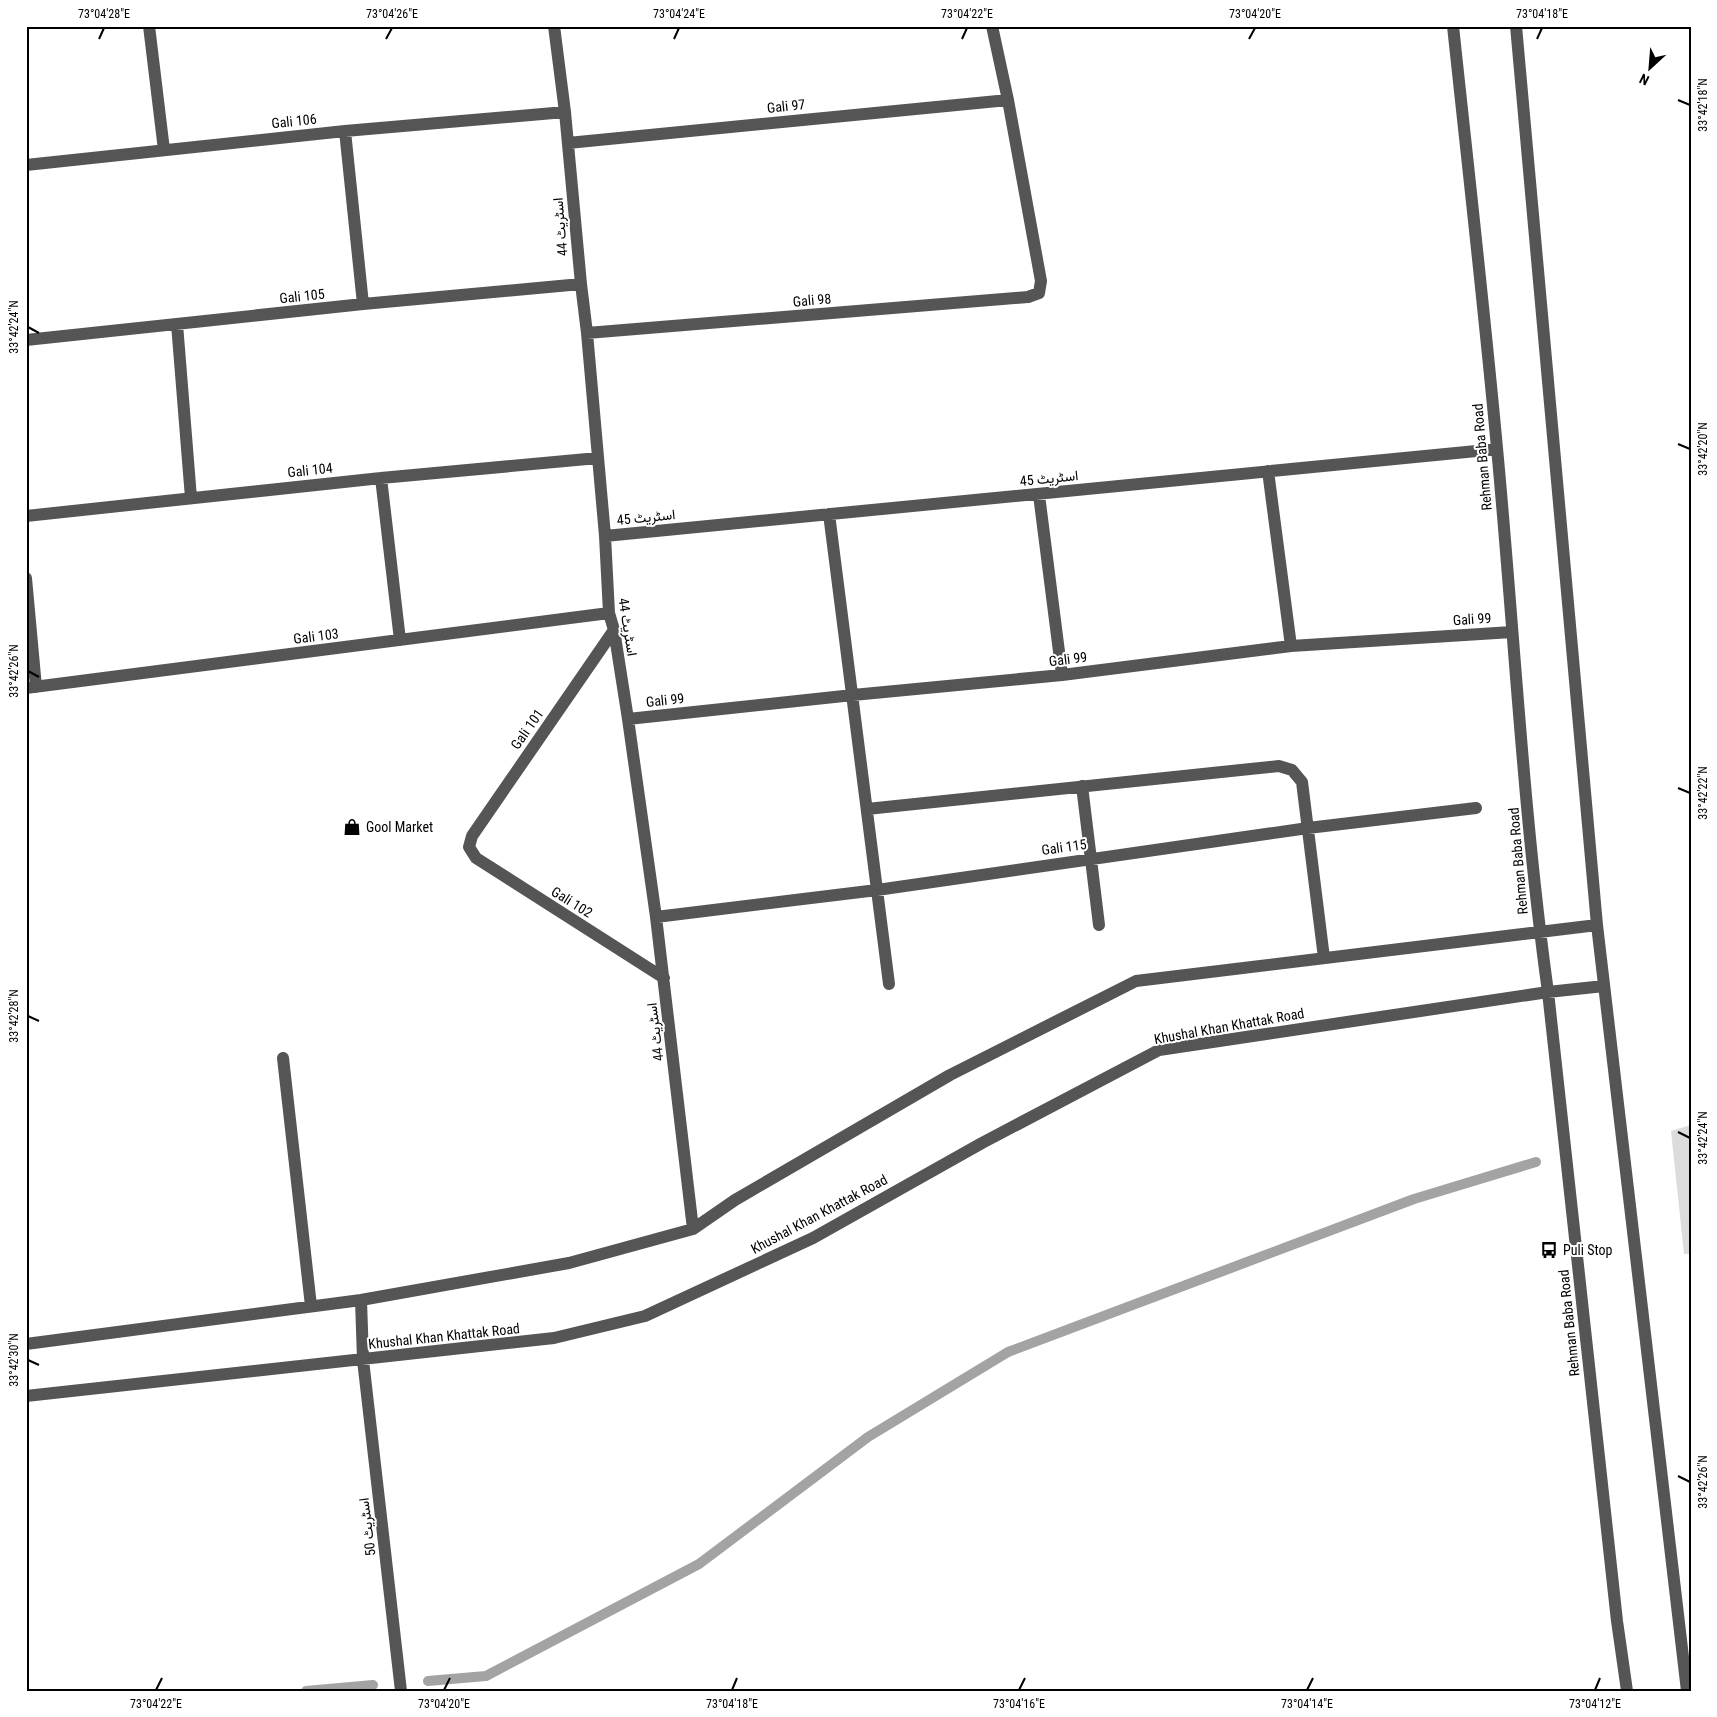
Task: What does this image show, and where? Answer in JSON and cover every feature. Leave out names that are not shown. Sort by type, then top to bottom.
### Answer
[{"type":"street","points":[[149,26],[164,150]]},
{"type":"street","name":"اسٹریٹ 44","points":[[554,26],[565,112],[580,284],[587,333],[605,536],[609,614],[614,630],[628,719],[656,917],[693,1229]]},
{"type":"street","points":[[992,26],[1008,100]]},
{"type":"street","name":"Rehman Baba Road","points":[[1453,26],[1497,448],[1539,932],[1548,992],[1615,1601],[1627,1691]]},
{"type":"street","points":[[1516,26],[1597,925],[1688,1691]]},
{"type":"street","name":"Gali 97","points":[[568,143],[1008,100]]},
{"type":"street","name":"Gali 98","points":[[587,333],[1028,297],[1039,293],[1040,281],[1008,100]]},
{"type":"street","name":"Gali 106","points":[[26,165],[345,131],[565,112]]},
{"type":"street","points":[[345,131],[363,304]]},
{"type":"street","name":"Gali 105","points":[[26,340],[363,304],[580,284]]},
{"type":"street","points":[[177,324],[191,498]]},
{"type":"street","name":"اسٹریٹ 45","points":[[605,536],[1039,495],[1497,448]]},
{"type":"street","name":"Gali 104","points":[[26,516],[381,478],[598,458]]},
{"type":"street","points":[[1268,471],[1291,646]]},
{"type":"street","points":[[381,478],[400,640]]},
{"type":"street","points":[[1039,495],[1062,675]]},
{"type":"street","points":[[829,514],[889,984]]},
{"type":"street","points":[[26,578],[31,688]]},
{"type":"street","name":"Gali 103","points":[[31,688],[609,614]]},
{"type":"street","name":"Gali 101","points":[[469,847],[472,836],[614,630]]},
{"type":"street","name":"Gali 99","points":[[628,719],[853,694],[1062,675],[1291,646],[1512,632]]},
{"type":"street","points":[[867,809],[1279,766],[1292,770],[1302,782],[1324,958]]},
{"type":"street","points":[[1082,786],[1099,925]]},
{"type":"street","name":"Gali 115","points":[[656,917],[877,890],[1308,828],[1476,808]]},
{"type":"street","name":"Gali 102","points":[[469,847],[476,858],[664,978]]},
{"type":"street","points":[[26,1344],[361,1300],[569,1263],[693,1229],[735,1200],[950,1075],[1136,981],[1597,925]]},
{"type":"street","name":"Khushal Khan Khattak Road","points":[[26,1396],[554,1338],[644,1316],[813,1238],[982,1143],[1159,1050],[1548,992],[1604,986]]},
{"type":"street","points":[[283,1058],[311,1306]]},
{"type":"street","name":"اسٹریٹ 50","points":[[361,1300],[363,1360],[401,1691]]},
{"type":"shaded area","points":[[1691,1125],[1691,1254],[1684,1254],[1671,1131]]},
{"type":"waterway","points":[[428,1681],[486,1676],[699,1564],[868,1437],[1008,1352],[1414,1199],[1536,1162]]},
{"type":"waterway","points":[[306,1691],[373,1685]]},
{"type":"place","name":"Gool Market","points":[[352,827]]},
{"type":"place","name":"Puli Stop","points":[[1549,1250]]}]
